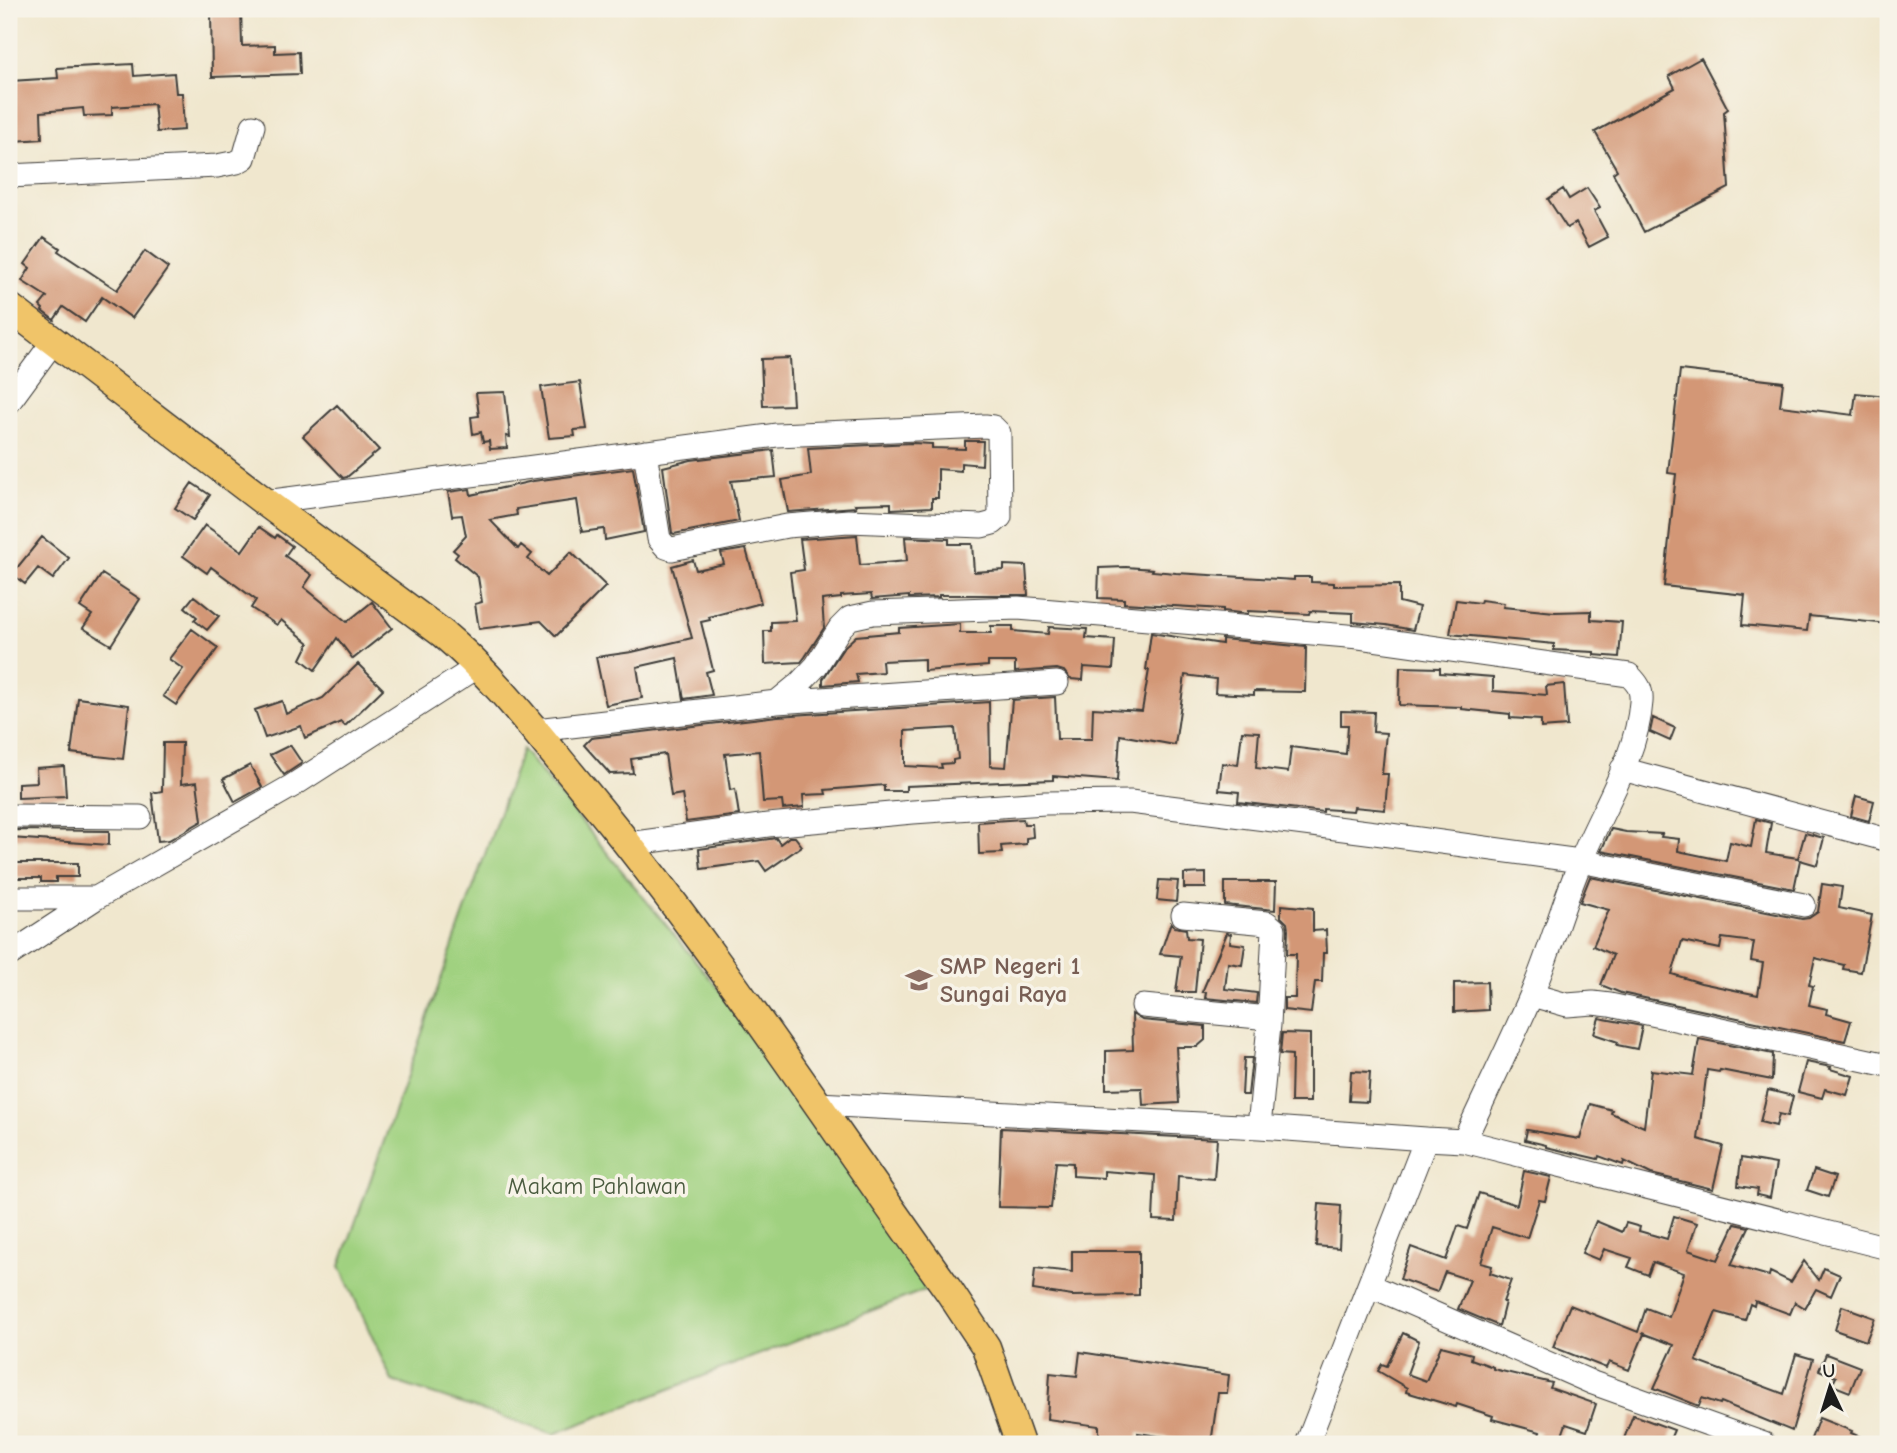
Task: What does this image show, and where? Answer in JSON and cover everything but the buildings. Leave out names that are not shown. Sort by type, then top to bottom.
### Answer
[{"type":"main road","points":[[9,307],[442,633],[536,730],[695,930],[949,1291],[986,1347],[1020,1444]]},
{"type":"street","points":[[9,176],[237,163],[244,158],[253,126]]},
{"type":"street","points":[[9,402],[53,342]]},
{"type":"street","points":[[265,502],[645,452],[777,435],[993,427],[999,433],[1000,517],[993,523],[982,526],[848,521],[788,526],[672,549],[661,544],[659,539],[645,452]]},
{"type":"street","points":[[777,702],[816,666],[840,628],[850,618],[873,612],[1031,609],[1359,637],[1629,675],[1639,685],[1641,705],[1633,739],[1580,862],[1532,995],[1464,1141]]},
{"type":"street","points":[[9,955],[96,898],[292,786],[477,667]]},
{"type":"street","points":[[536,730],[777,702],[1057,683]]},
{"type":"street","points":[[1622,769],[1888,840]]},
{"type":"street","points":[[628,844],[768,825],[900,813],[1045,803],[1130,802],[1375,832],[1580,862],[1804,905]]},
{"type":"street","points":[[9,816],[140,817]]},
{"type":"street","points":[[9,898],[96,898]]},
{"type":"street","points":[[1183,915],[1272,925],[1274,933],[1269,1018],[1259,1126]]},
{"type":"street","points":[[1532,995],[1567,1005],[1610,1005],[1888,1065]]},
{"type":"street","points":[[1143,1006],[1269,1018]]},
{"type":"street","points":[[818,1104],[1259,1126],[1464,1141],[1888,1248]]},
{"type":"street","points":[[1307,1444],[1426,1139]]},
{"type":"street","points":[[1369,1285],[1593,1382],[1764,1444]]},
{"type":"green space","name":"Makam Pahlawan","points":[[522,749],[750,1027],[930,1288],[554,1434],[392,1381],[340,1266]]},
{"type":"place","name":"SMP Negeri 1 Sungai Raya","points":[[919,980]]}]
